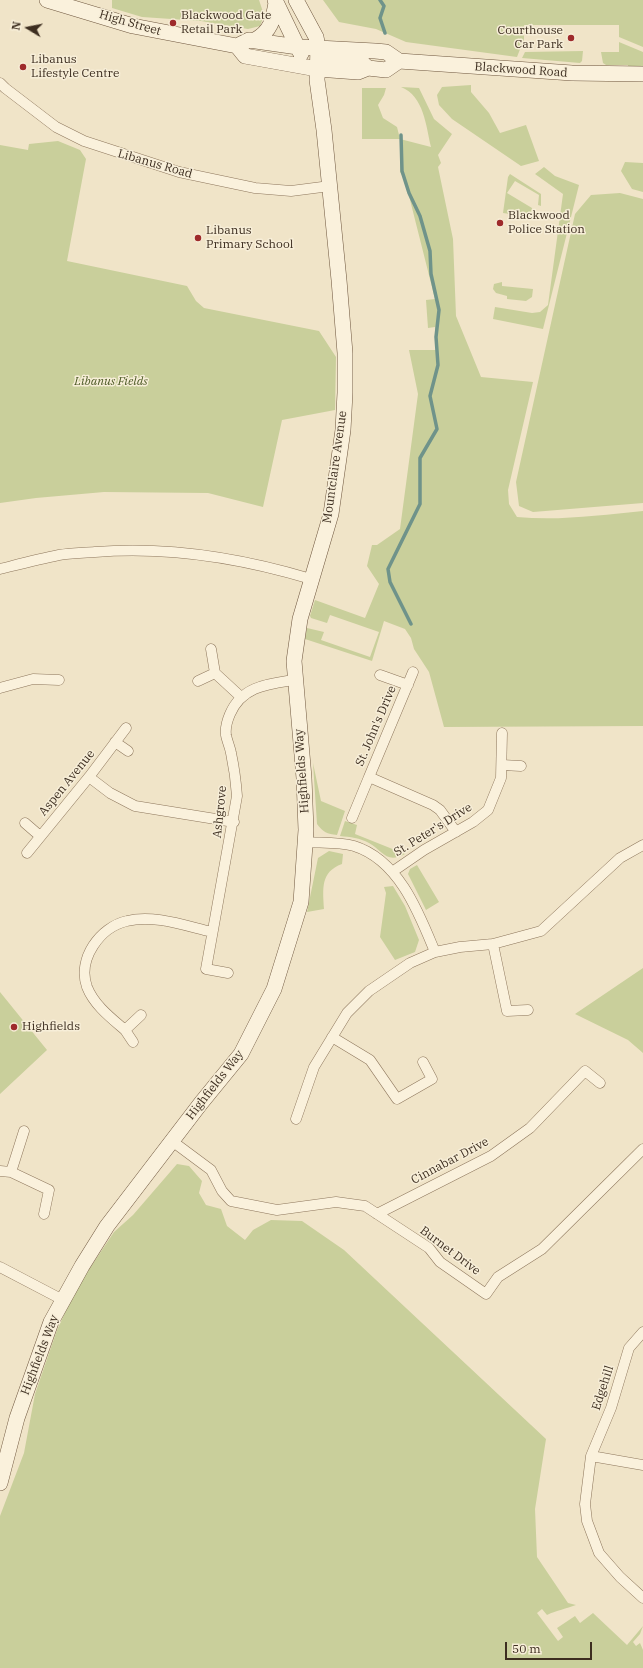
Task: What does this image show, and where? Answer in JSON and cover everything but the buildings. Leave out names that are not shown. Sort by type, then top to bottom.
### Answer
[{"type":"main road","name":"High Street","points":[[47,0],[133,26],[237,46],[249,40],[255,40],[312,59]]},
{"type":"main road","points":[[296,0],[316,37],[312,59],[330,186]]},
{"type":"main road","points":[[275,1],[312,59]]},
{"type":"main road","points":[[255,40],[263,35],[271,26],[275,1]]},
{"type":"main road","name":"High Street","points":[[237,46],[245,56],[312,59]]},
{"type":"main road","name":"Blackwood Road","points":[[312,59],[386,52],[399,62],[572,73],[643,74]]},
{"type":"main road","name":"Blackwood Road","points":[[312,59],[360,61],[368,68],[386,70],[399,62]]},
{"type":"main road","name":"Mountclaire Avenue","points":[[311,579],[331,514],[343,430],[345,353],[330,186]]},
{"type":"main road","name":"Highfields Way","points":[[0,1483],[17,1418],[32,1373],[51,1322],[63,1300],[107,1226],[241,1054],[274,989],[301,902],[306,842],[304,778],[294,680],[296,639],[311,579]]},
{"type":"street","name":"Libanus Road","points":[[0,82],[4,88],[56,127],[92,144],[150,164],[179,172],[255,188],[291,191],[330,186]]},
{"type":"street","points":[[0,569],[60,555],[119,550],[158,551],[197,554],[236,560],[271,567],[311,579]]},
{"type":"street","points":[[210,650],[215,673],[240,697],[262,685],[294,680]]},
{"type":"street","name":"St. John's Drive","points":[[352,818],[413,672]]},
{"type":"street","points":[[198,681],[215,673]]},
{"type":"street","name":"St. John's Drive","points":[[380,675],[408,685]]},
{"type":"street","points":[[0,688],[33,679],[60,680]]},
{"type":"street","name":"Ashgrove","points":[[228,973],[206,969],[234,822],[237,796],[236,776],[226,728],[232,709],[240,697]]},
{"type":"street","name":"Aspen Avenue","points":[[27,853],[89,777],[126,728]]},
{"type":"street","name":"St. Peter's Drive","points":[[392,872],[424,850],[473,822],[488,810],[501,778],[502,733]]},
{"type":"street","points":[[116,742],[128,751]]},
{"type":"street","points":[[502,765],[521,766]]},
{"type":"street","points":[[89,777],[110,793],[135,806],[234,822]]},
{"type":"street","name":"St. John's Drive","points":[[369,777],[433,805],[440,810],[456,832]]},
{"type":"street","points":[[25,823],[40,836]]},
{"type":"street","points":[[306,842],[338,844],[364,850],[374,855],[392,872],[412,901],[435,952]]},
{"type":"street","points":[[296,1119],[314,1067],[347,1013],[369,991],[410,963],[435,952],[460,946],[493,944],[541,931],[620,858],[643,845]]},
{"type":"street","points":[[133,1042],[125,1030],[105,1013],[87,986],[85,972],[88,957],[94,944],[103,933],[115,925],[141,919],[212,932]]},
{"type":"street","points":[[493,944],[507,1011],[528,1010]]},
{"type":"street","points":[[125,1030],[141,1015]]},
{"type":"street","points":[[332,1037],[370,1060],[397,1099],[432,1079],[423,1062]]},
{"type":"street","name":"Cinnabar Drive","points":[[377,1214],[491,1156],[530,1128],[585,1071],[600,1083]]},
{"type":"street","points":[[11,1172],[24,1131]]},
{"type":"street","name":"Burnet Drive","points":[[172,1141],[211,1170],[222,1191],[231,1201],[277,1210],[336,1202],[365,1206],[429,1248],[440,1262],[486,1294],[498,1278],[542,1249],[643,1149]]},
{"type":"street","points":[[0,1171],[11,1172],[49,1190],[44,1214]]},
{"type":"street","points":[[0,1267],[63,1300]]},
{"type":"street","name":"Edgehill","points":[[643,1332],[629,1348],[611,1408],[592,1456],[585,1504],[587,1521],[592,1536],[603,1558],[620,1578],[643,1598]]},
{"type":"street","points":[[592,1456],[643,1465]]},
{"type":"green space","points":[[112,0],[259,0],[264,15],[260,26],[248,29],[201,21],[142,17],[112,8]]},
{"type":"green space","points":[[323,0],[643,0],[643,47],[619,37],[619,25],[524,25],[524,39],[517,57],[406,42],[376,29],[339,22]]},
{"type":"green space","points":[[619,42],[643,52],[643,68],[628,69],[628,65],[606,65],[603,63],[601,52],[619,52]]},
{"type":"green space","points":[[583,51],[582,61],[580,63],[522,58],[525,52]]},
{"type":"green space","points":[[471,85],[471,92],[489,113],[500,133],[526,125],[539,161],[521,166],[452,119],[439,105],[437,95],[442,87]]},
{"type":"green space","points":[[401,87],[419,88],[434,119],[452,134],[438,155],[441,163],[438,167],[453,239],[456,316],[481,377],[533,382],[508,490],[509,504],[517,517],[564,518],[643,511],[643,726],[444,727],[429,672],[414,649],[411,638],[405,629],[384,621],[372,661],[305,639],[307,628],[324,632],[321,640],[370,657],[379,632],[330,615],[327,623],[311,618],[310,616],[315,600],[365,618],[379,584],[367,566],[372,545],[377,545],[400,529],[418,394],[409,350],[437,350],[435,327],[428,328],[426,300],[435,299],[405,180],[400,172],[400,139],[431,147],[423,112],[419,104],[409,91]]},
{"type":"green space","points":[[362,88],[386,88],[378,105],[383,118],[397,127],[400,139],[362,139]]},
{"type":"green space","name":"Libanus Fields","points":[[58,141],[80,150],[86,159],[67,261],[187,286],[196,301],[204,308],[319,331],[336,357],[335,410],[282,420],[263,507],[208,493],[104,492],[0,503],[0,145],[28,150],[29,144]]},
{"type":"green space","points":[[625,162],[643,163],[643,192],[632,189],[621,171]]},
{"type":"green space","points":[[544,167],[555,176],[579,185],[543,329],[493,319],[495,307],[532,313],[540,312],[548,305],[563,194],[535,174]]},
{"type":"green space","points":[[510,174],[541,194],[541,206],[538,205],[539,195],[515,181],[507,193],[532,208],[531,217],[503,213],[508,177]]},
{"type":"green space","points":[[620,193],[643,199],[643,503],[533,512],[519,506],[516,482],[575,214],[591,195]]},
{"type":"green space","points":[[502,282],[502,286],[533,289],[532,297],[526,301],[507,299],[507,296],[496,293],[493,289],[494,284]]},
{"type":"green space","points":[[313,763],[321,801],[345,811],[337,835],[326,832],[317,824]]},
{"type":"green space","points":[[345,821],[357,825],[355,834],[405,854],[399,857],[389,857],[366,841],[340,836]]},
{"type":"green space","points":[[329,851],[343,854],[342,864],[335,867],[326,876],[323,888],[324,909],[307,912],[318,858]]},
{"type":"green space","points":[[417,865],[439,902],[426,910],[408,874],[410,869]]},
{"type":"green space","points":[[393,886],[405,906],[419,940],[415,952],[395,960],[380,937],[386,893],[384,887]]},
{"type":"green space","points":[[643,968],[643,1053],[628,1040],[575,1014]]},
{"type":"green space","name":"Highfields","points":[[0,992],[47,1050],[0,1094]]},
{"type":"green space","points":[[177,1164],[189,1166],[202,1181],[199,1193],[206,1205],[221,1209],[227,1226],[245,1240],[253,1230],[271,1220],[302,1221],[344,1250],[546,1439],[535,1509],[537,1557],[568,1603],[576,1605],[547,1615],[542,1609],[537,1613],[558,1641],[563,1637],[557,1628],[575,1616],[580,1623],[593,1613],[627,1645],[643,1626],[640,1634],[633,1642],[636,1646],[640,1643],[643,1650],[643,1668],[0,1668],[0,1516],[24,1453],[35,1394],[57,1330],[76,1289],[114,1232],[133,1215]]},
{"type":"waterway","points":[[380,0],[384,6],[380,18],[385,33]]},
{"type":"waterway","points":[[401,135],[402,171],[409,193],[420,216],[430,251],[431,274],[439,310],[436,337],[438,365],[430,396],[437,429],[420,458],[420,504],[388,569],[390,582],[411,624]]},
{"type":"place","name":"Blackwood Gate Retail Park","points":[[173,23]]},
{"type":"place","name":"Courthouse Car Park","points":[[571,38]]},
{"type":"place","name":"Libanus Lifestyle Centre","points":[[23,67]]},
{"type":"place","name":"Blackwood Police Station","points":[[500,223]]},
{"type":"place","name":"Libanus Primary School","points":[[198,238]]},
{"type":"place","name":"Highfields","points":[[14,1027]]}]
